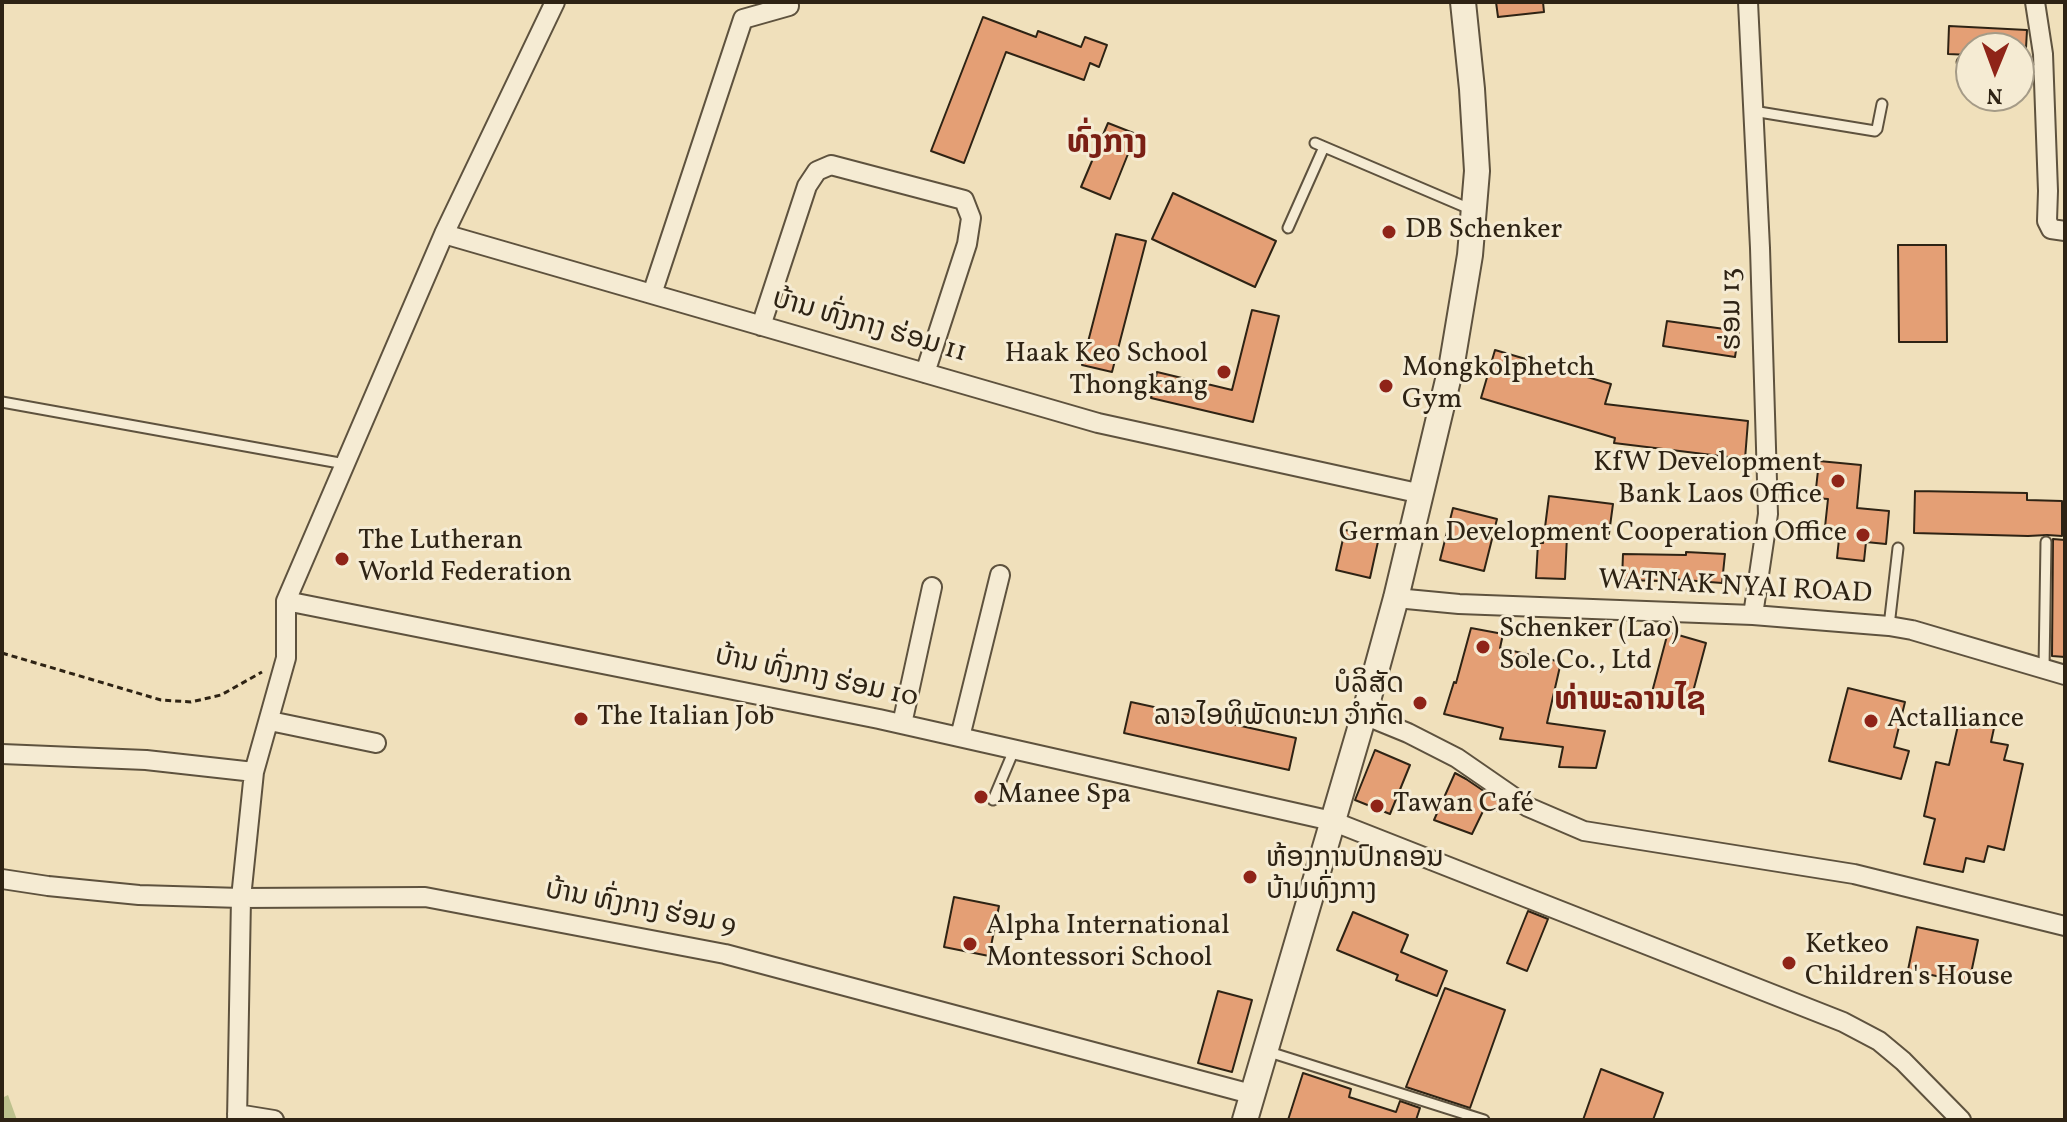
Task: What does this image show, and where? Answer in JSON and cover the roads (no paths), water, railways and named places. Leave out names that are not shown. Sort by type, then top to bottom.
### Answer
[{"type":"street","points":[[274,1120],[237,1117],[241,898],[254,772],[286,658],[286,601],[444,234],[555,2]]},
{"type":"street","points":[[1245,1120],[1396,598],[1452,363],[1470,255],[1477,171],[1463,2]]},
{"type":"street","name":"ຮ່ອມ 13","points":[[1748,2],[1768,514],[1753,615]]},
{"type":"street","points":[[2035,2],[2044,71],[2047,221],[2051,229],[2065,231]]},
{"type":"street","points":[[652,294],[743,19],[789,6]]},
{"type":"street","points":[[761,326],[807,186],[817,171],[831,165],[964,200],[971,218],[967,244],[925,373]]},
{"type":"street","name":"ບ້ານ ທົ່ງກາງ ຮ່ອມ 11","points":[[444,234],[1098,423],[1422,494]]},
{"type":"street","points":[[960,737],[1000,575]]},
{"type":"street","points":[[902,724],[932,587]]},
{"type":"street","name":"WATNAK NYAI ROAD","points":[[1396,598],[1459,604],[1753,615],[1889,626],[2065,675]]},
{"type":"street","name":"ບ້ານ ທົ່ງກາງ ຮ່ອມ 10","points":[[286,601],[902,724],[1332,821],[1843,1022],[1879,1041],[1961,1120]]},
{"type":"street","points":[[1364,715],[1457,758],[1528,807],[1584,831],[1854,874],[2065,926]]},
{"type":"street","points":[[270,721],[376,743]]},
{"type":"street","points":[[2,754],[146,760],[254,772]]},
{"type":"street","name":"ບ້ານ ທົ່ງກາງ ຮ່ອມ 9","points":[[2,879],[139,895],[425,897],[725,954],[1251,1094]]},
{"type":"lane","points":[[2035,70],[2044,71]]},
{"type":"lane","points":[[1753,111],[1875,131],[1882,104]]},
{"type":"lane","points":[[1288,228],[1319,145],[1473,211]]},
{"type":"lane","points":[[2,402],[345,464]]},
{"type":"lane","points":[[2044,668],[2046,542]]},
{"type":"lane","points":[[1889,626],[1898,548]]},
{"type":"lane","points":[[993,800],[1014,750]]},
{"type":"lane","points":[[1264,1050],[1484,1120]]},
{"type":"place","name":"DB Schenker","points":[[1389,232]]},
{"type":"place","name":"Haak Keo School Thongkang","points":[[1224,372]]},
{"type":"place","name":"Mongkolphetch Gym","points":[[1386,386]]},
{"type":"place","name":"KfW Development Bank Laos Office","points":[[1838,481]]},
{"type":"place","name":"German Development Cooperation Office","points":[[1863,535]]},
{"type":"place","name":"The Lutheran World Federation","points":[[342,559]]},
{"type":"place","name":"Schenker (Lao) Sole Co., Ltd","points":[[1483,647]]},
{"type":"place","name":"ບໍລິສັດ ລາວໄອທິພັດທະນາ ວຳກັດ","points":[[1420,703]]},
{"type":"place","name":"The Italian Job","points":[[581,719]]},
{"type":"place","name":"Actalliance","points":[[1871,721]]},
{"type":"place","name":"Manee Spa","points":[[981,797]]},
{"type":"place","name":"Tawan Café","points":[[1377,806]]},
{"type":"place","name":"ຫ້ອງການປົກຄອນ ບ້າມທົ່ງກາງ","points":[[1250,877]]},
{"type":"place","name":"Alpha International Montessori School","points":[[970,944]]},
{"type":"place","name":"Ketkeo Children's House","points":[[1789,963]]},
{"type":"district","name":"ທົ່ງກາງ","points":[[1107,146]]},
{"type":"district","name":"ທ່າພະລານໄຊ","points":[[1630,703]]}]
